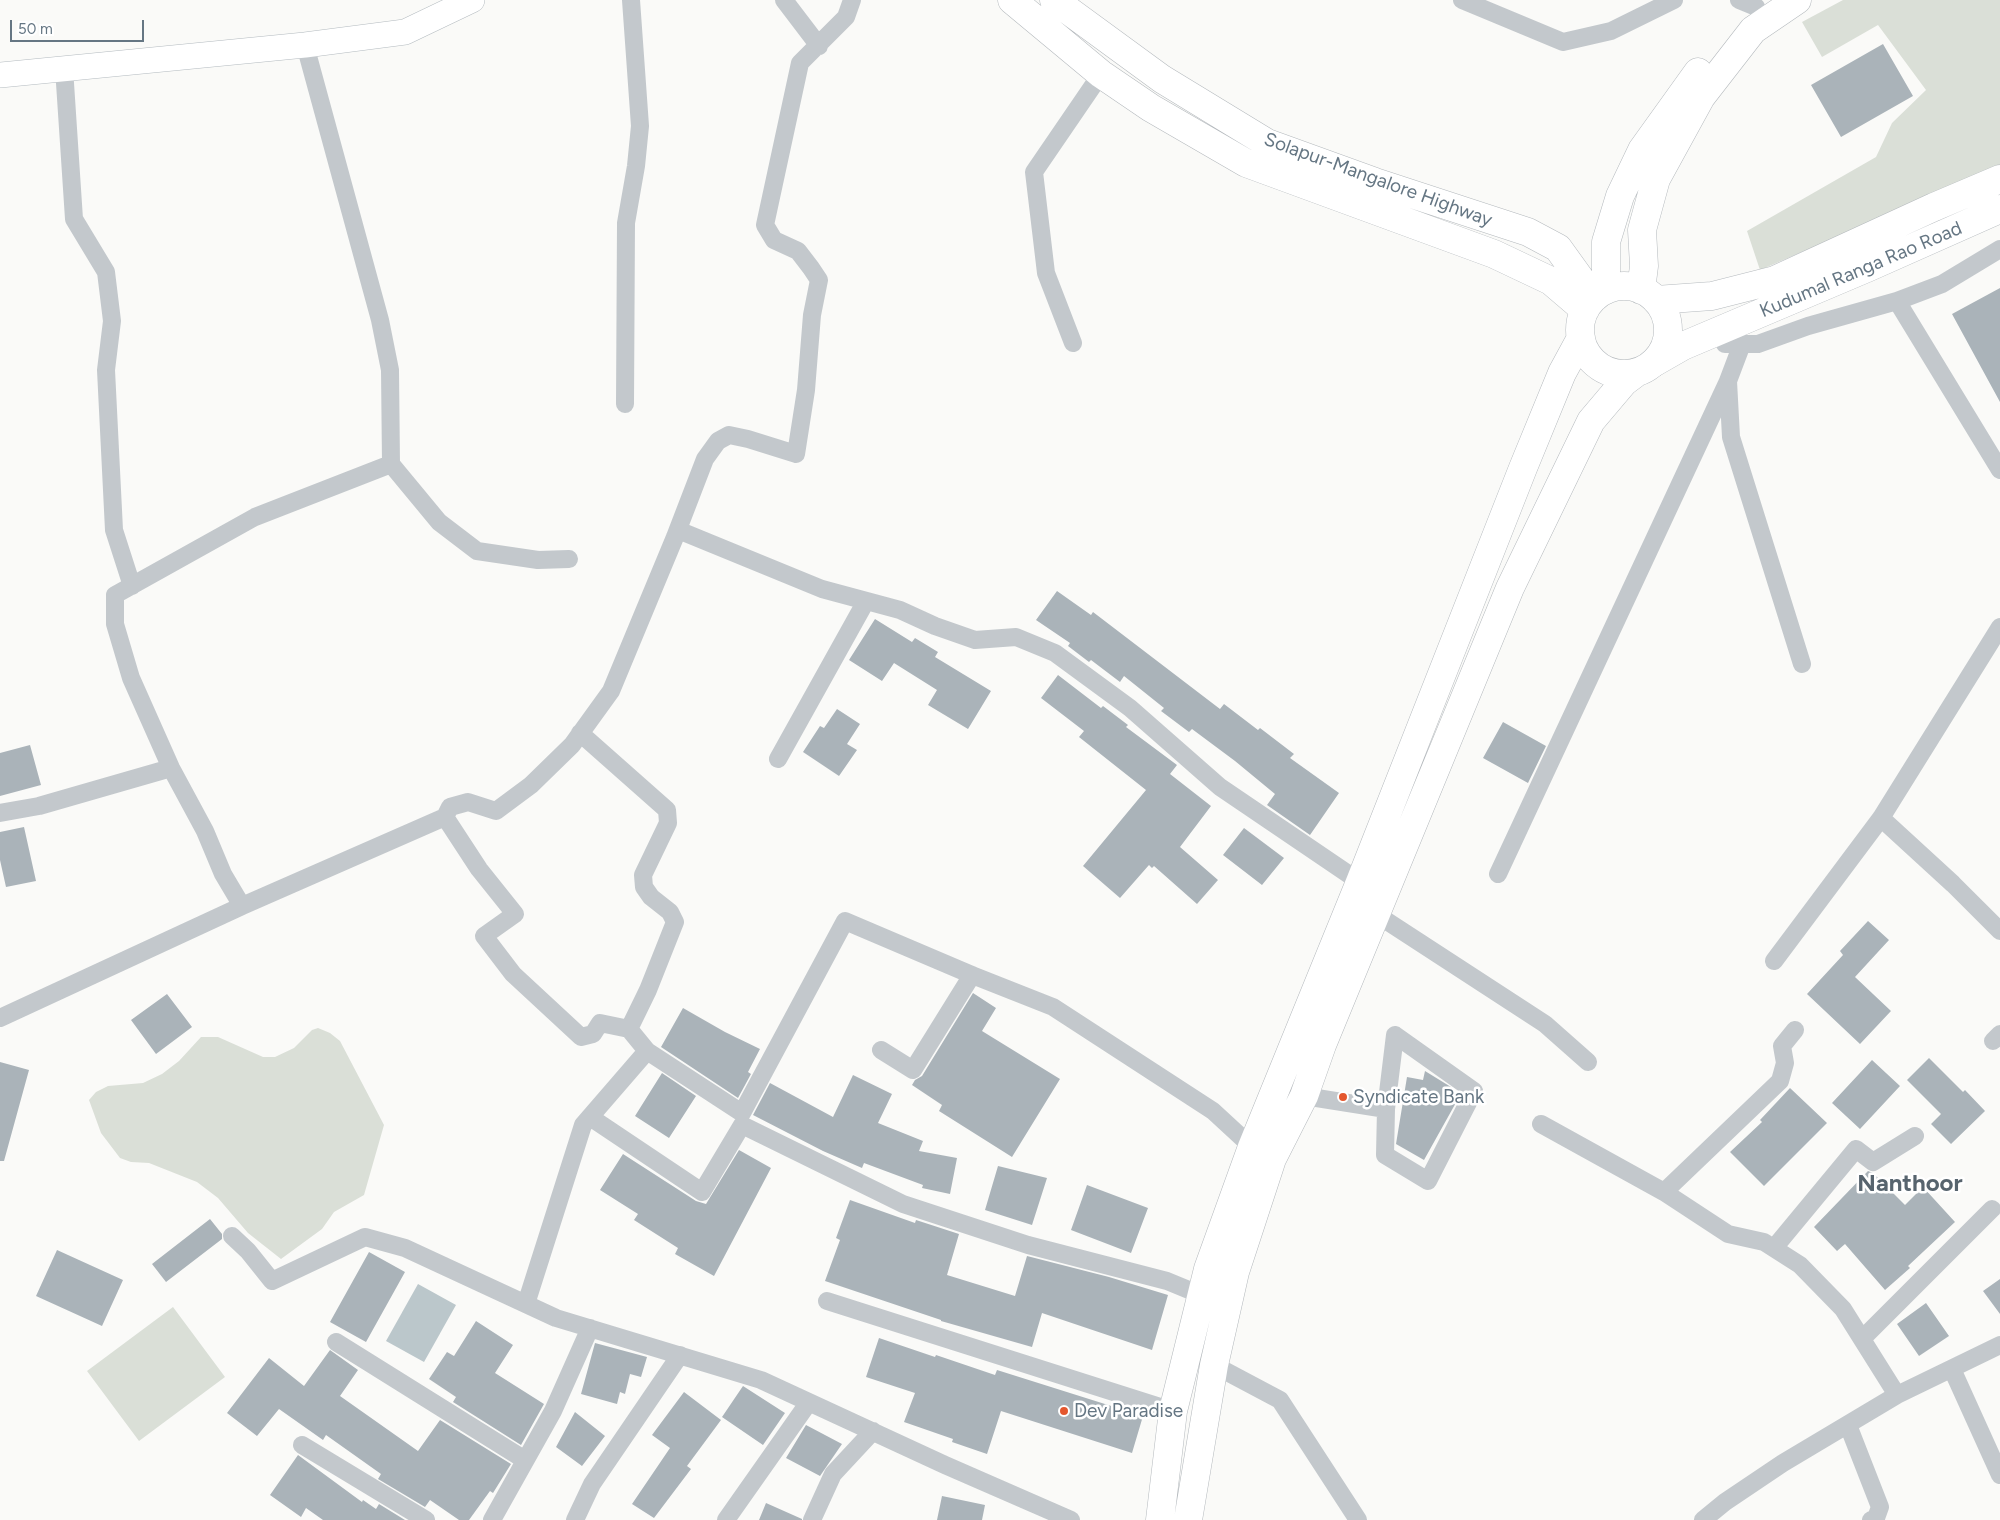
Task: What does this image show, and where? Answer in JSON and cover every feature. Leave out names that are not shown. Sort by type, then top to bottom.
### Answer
[{"type":"main road","points":[[1012,0],[1101,74],[1151,108],[1246,163],[1494,254],[1595,299]]},
{"type":"main road","name":"Solapur-Mangalore Highway","points":[[1054,0],[1162,80],[1267,143],[1375,182],[1528,232],[1558,248],[1595,299]]},
{"type":"main road","points":[[1188,1520],[1214,1365],[1235,1272],[1272,1159],[1304,1096],[1322,1045],[1510,588],[1591,421],[1624,382],[1646,367],[1663,351],[1668,338],[1666,318],[1649,295],[1644,266],[1642,230],[1656,179],[1701,97],[1753,30],[1797,0]]},
{"type":"main road","points":[[1646,367],[1622,374],[1608,371],[1595,363],[1586,352],[1581,338],[1581,324],[1595,299],[1606,242],[1620,196],[1642,150],[1720,42],[1754,2]]},
{"type":"main road","points":[[1595,299],[1619,286],[1633,287],[1649,295],[1712,296],[1775,280],[2000,179]]},
{"type":"main road","name":"Kudumal Ranga Rao Road","points":[[1646,367],[1683,346],[1731,337],[1867,268],[2000,209]]},
{"type":"main road","points":[[1160,1520],[1173,1412],[1208,1269],[1252,1147],[1360,882],[1527,460],[1562,373],[1581,338]]},
{"type":"street","points":[[0,75],[405,32],[472,0]]},
{"type":"street","points":[[625,404],[626,222],[636,166],[640,126],[631,0]]},
{"type":"street","points":[[784,0],[819,46]]},
{"type":"street","points":[[0,1018],[242,906],[445,817],[450,807],[468,802],[496,811],[531,785],[572,745],[611,691],[678,530],[705,459],[718,441],[729,435],[796,454],[806,390],[812,316],[819,280],[798,252],[774,240],[765,225],[800,63],[846,18],[852,0]]},
{"type":"street","points":[[1462,0],[1563,42],[1612,31],[1674,0]]},
{"type":"street","points":[[305,44],[380,320],[390,370],[391,464],[439,522],[477,551],[538,560],[569,559]]},
{"type":"street","points":[[64,68],[74,219],[106,272],[112,321],[106,370],[114,530],[132,586]]},
{"type":"street","points":[[1073,343],[1046,273],[1034,172],[1101,74]]},
{"type":"street","points":[[1802,664],[1731,437],[1728,382],[1731,337],[1758,344],[1808,326],[1897,301],[1942,284],[2000,249]]},
{"type":"street","points":[[1897,301],[2000,470]]},
{"type":"street","points":[[1498,874],[1728,382]]},
{"type":"street","points":[[242,906],[223,874],[205,831],[171,768],[131,678],[115,624],[114,595],[255,517],[391,464]]},
{"type":"street","points":[[678,530],[822,589],[900,610],[935,626],[975,640],[1016,636],[1055,653],[1130,708],[1220,787],[1360,882]]},
{"type":"street","points":[[778,759],[866,601]]},
{"type":"street","points":[[1774,961],[1881,818],[2000,627]]},
{"type":"street","points":[[580,734],[667,810],[668,823],[643,875],[644,886],[651,897],[670,912],[675,922],[648,990],[629,1029]]},
{"type":"street","points":[[0,813],[39,806],[171,768]]},
{"type":"street","points":[[445,817],[479,869],[515,914],[484,936],[512,974],[581,1037],[593,1034],[600,1024],[629,1029],[647,1051],[742,1112],[845,921],[1053,1007],[1212,1111],[1252,1147]]},
{"type":"street","points":[[1881,818],[1953,884],[2000,931]]},
{"type":"street","points":[[1376,914],[1545,1024],[1588,1062]]},
{"type":"street","points":[[881,1050],[913,1070],[972,975]]},
{"type":"street","points":[[1664,1192],[1780,1081],[1786,1063],[1782,1046],[1794,1030]]},
{"type":"street","points":[[1395,1034],[1474,1090],[1428,1181],[1385,1155],[1386,1109],[1395,1034]]},
{"type":"street","points":[[526,1304],[583,1125],[647,1051]]},
{"type":"street","points":[[1304,1096],[1386,1109]]},
{"type":"street","points":[[590,1117],[702,1192],[742,1126],[903,1204],[1028,1245],[1167,1281],[1201,1294]]},
{"type":"street","points":[[1541,1124],[1664,1192],[1728,1234],[1764,1242],[1800,1264],[1843,1309],[1897,1395]]},
{"type":"street","points":[[1774,1248],[1856,1149],[1873,1162],[1916,1136]]},
{"type":"street","points":[[1862,1339],[1992,1209]]},
{"type":"street","points":[[232,1236],[248,1251],[272,1281],[365,1237],[406,1248],[556,1318],[762,1380],[873,1432],[1071,1520]]},
{"type":"street","points":[[827,1301],[1173,1412]]},
{"type":"street","points":[[492,1520],[553,1412],[590,1328]]},
{"type":"street","points":[[336,1342],[525,1460]]},
{"type":"street","points":[[1704,1520],[1725,1502],[1783,1463],[1897,1395],[2000,1346]]},
{"type":"street","points":[[575,1520],[592,1484],[680,1355]]},
{"type":"street","points":[[1214,1365],[1280,1400],[1358,1520]]},
{"type":"street","points":[[1952,1369],[2000,1475]]},
{"type":"street","points":[[726,1520],[809,1402]]},
{"type":"street","points":[[1848,1425],[1880,1507],[1876,1518],[1871,1520]]},
{"type":"street","points":[[812,1520],[833,1474],[873,1432]]},
{"type":"street","points":[[302,1445],[426,1520]]},
{"type":"shaded area","points":[[1843,0],[2000,0],[2000,167],[1760,270],[1747,231],[1876,157],[1892,123],[1926,90],[1878,25],[1822,57],[1802,22]]},
{"type":"shaded area","points":[[318,1028],[330,1033],[340,1041],[384,1125],[364,1195],[334,1212],[322,1229],[281,1259],[248,1233],[218,1198],[197,1182],[149,1163],[131,1162],[120,1158],[101,1133],[89,1100],[96,1092],[108,1086],[143,1083],[162,1074],[179,1061],[201,1037],[218,1037],[263,1057],[275,1057],[294,1048],[312,1030]]},
{"type":"shaded area","points":[[418,1284],[456,1305],[424,1362],[386,1341]]},
{"type":"shaded area","points":[[173,1307],[225,1377],[139,1441],[87,1371]]},
{"type":"building","points":[[1883,44],[1913,96],[1841,137],[1811,85]]},
{"type":"building","points":[[2000,288],[2000,402],[1952,314]]},
{"type":"building","points":[[1057,591],[1091,615],[1093,612],[1220,709],[1224,704],[1258,730],[1260,728],[1294,754],[1290,758],[1339,793],[1310,835],[1267,805],[1275,794],[1235,761],[1192,729],[1189,732],[1161,711],[1164,708],[1124,676],[1120,682],[1091,660],[1089,662],[1068,646],[1070,643],[1036,620]]},
{"type":"building","points":[[875,619],[912,642],[915,638],[938,652],[935,657],[991,691],[968,729],[928,705],[937,690],[894,663],[882,681],[849,660]]},
{"type":"building","points":[[1058,675],[1101,708],[1103,706],[1128,725],[1126,727],[1177,765],[1170,774],[1211,806],[1180,847],[1218,880],[1197,904],[1154,866],[1152,868],[1149,865],[1120,898],[1083,866],[1146,790],[1079,737],[1084,731],[1041,698]]},
{"type":"building","points":[[837,709],[860,724],[847,744],[857,750],[839,776],[803,752],[820,726],[824,728]]},
{"type":"building","points":[[1503,722],[1546,746],[1528,783],[1483,758]]},
{"type":"building","points":[[30,745],[41,785],[0,796],[0,753]]},
{"type":"building","points":[[24,827],[36,881],[6,887],[0,860],[0,832]]},
{"type":"building","points":[[1244,828],[1284,858],[1262,885],[1223,855]]},
{"type":"building","points":[[1868,921],[1889,940],[1855,977],[1891,1011],[1860,1044],[1807,994],[1843,955],[1840,951]]},
{"type":"building","points":[[973,993],[996,1008],[982,1031],[1060,1079],[1012,1157],[939,1111],[942,1105],[912,1085],[915,1080],[922,1076]]},
{"type":"building","points":[[167,994],[192,1027],[156,1054],[131,1020]]},
{"type":"building","points":[[683,1008],[760,1049],[748,1072],[751,1074],[738,1098],[661,1047]]},
{"type":"building","points":[[1929,1058],[1963,1092],[1965,1090],[1985,1111],[1951,1144],[1931,1124],[1941,1114],[1907,1080]]},
{"type":"building","points":[[1872,1060],[1900,1086],[1860,1129],[1832,1103]]},
{"type":"building","points":[[0,1062],[29,1070],[4,1161],[0,1161]]},
{"type":"building","points":[[1425,1071],[1451,1087],[1458,1099],[1424,1160],[1396,1144],[1407,1077],[1423,1080]]},
{"type":"building","points":[[662,1073],[696,1096],[669,1138],[635,1116]]},
{"type":"building","points":[[853,1075],[892,1094],[878,1123],[923,1141],[919,1151],[957,1158],[950,1194],[922,1188],[923,1185],[864,1163],[862,1168],[823,1151],[753,1115],[770,1083],[833,1117]]},
{"type":"building","points":[[1790,1088],[1827,1123],[1764,1186],[1730,1152],[1762,1122],[1760,1120]]},
{"type":"building","points":[[739,1150],[771,1168],[714,1276],[675,1254],[678,1248],[634,1220],[638,1214],[600,1190],[623,1154],[696,1201],[706,1204]]},
{"type":"building","points":[[998,1166],[1047,1178],[1032,1225],[985,1210]]},
{"type":"building","points":[[1868,1171],[1873,1173],[1905,1205],[1923,1187],[1955,1222],[1908,1266],[1910,1268],[1885,1290],[1845,1244],[1837,1251],[1814,1227]]},
{"type":"building","points":[[1087,1185],[1148,1208],[1131,1253],[1071,1230]]},
{"type":"building","points":[[850,1200],[915,1223],[916,1220],[959,1234],[947,1275],[1015,1296],[1027,1256],[1109,1277],[1168,1295],[1152,1350],[1042,1313],[1032,1347],[941,1321],[825,1281],[840,1240],[836,1238]]},
{"type":"building","points":[[210,1219],[222,1234],[222,1239],[166,1282],[152,1264]]},
{"type":"building","points":[[57,1250],[123,1280],[102,1326],[36,1296]]},
{"type":"building","points":[[369,1252],[405,1272],[366,1342],[330,1322]]},
{"type":"building","points":[[2000,1279],[2000,1314],[1983,1291]]},
{"type":"building","points":[[1926,1303],[1949,1336],[1919,1356],[1897,1324]]},
{"type":"building","points":[[476,1321],[513,1345],[495,1373],[544,1404],[521,1445],[453,1402],[456,1397],[429,1379],[447,1352],[454,1356]]},
{"type":"building","points":[[879,1338],[995,1375],[997,1370],[1143,1416],[1132,1453],[1001,1411],[987,1454],[952,1442],[953,1439],[904,1422],[915,1393],[866,1377]]},
{"type":"building","points":[[595,1343],[647,1357],[641,1377],[630,1374],[625,1394],[620,1392],[617,1404],[581,1394]]},
{"type":"building","points":[[330,1350],[358,1370],[340,1396],[418,1451],[440,1420],[511,1464],[493,1493],[490,1491],[469,1520],[459,1520],[430,1500],[425,1507],[378,1479],[381,1474],[326,1435],[323,1440],[279,1409],[257,1436],[227,1413],[269,1358],[304,1386]]},
{"type":"building","points":[[743,1386],[785,1413],[763,1445],[722,1417]]},
{"type":"building","points":[[684,1392],[721,1420],[687,1466],[691,1469],[654,1518],[632,1504],[670,1448],[652,1435]]},
{"type":"building","points":[[575,1412],[605,1436],[582,1466],[556,1447]]},
{"type":"building","points":[[806,1425],[842,1444],[820,1476],[786,1458]]},
{"type":"building","points":[[298,1455],[362,1502],[363,1500],[376,1509],[379,1504],[405,1520],[323,1520],[306,1508],[301,1517],[270,1495]]},
{"type":"building","points":[[942,1496],[985,1505],[982,1520],[937,1520]]},
{"type":"building","points":[[766,1503],[802,1519],[802,1520],[759,1520]]},
{"type":"place","name":"Syndicate Bank","points":[[1343,1097]]},
{"type":"place","name":"Dev Paradise","points":[[1064,1411]]},
{"type":"district","name":"Nanthoor","points":[[1910,1184]]}]
